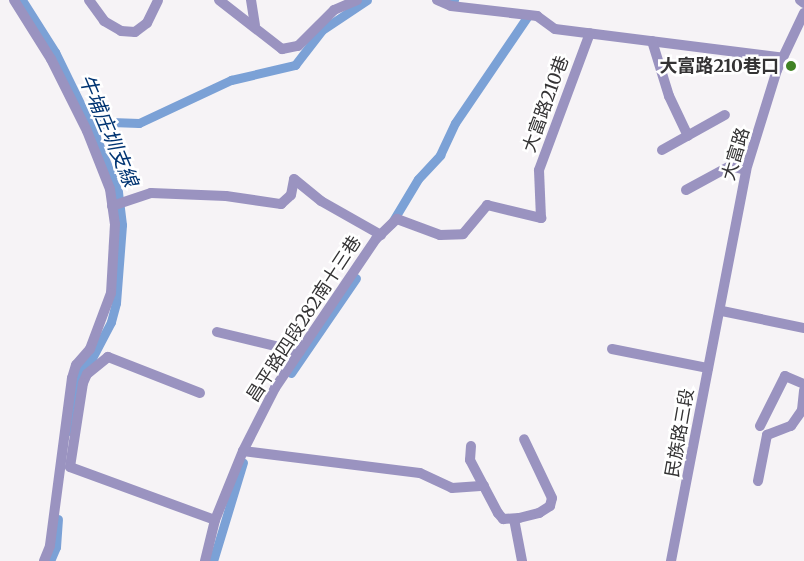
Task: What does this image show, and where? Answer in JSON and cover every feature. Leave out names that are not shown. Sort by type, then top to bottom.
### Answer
[{"type":"street","points":[[14,0],[51,59],[87,132],[118,204],[111,293],[99,353],[82,383],[70,467],[215,520]]},
{"type":"street","points":[[90,0],[104,21],[121,31],[135,32],[147,23],[158,0]]},
{"type":"street","points":[[219,0],[255,25],[282,49],[298,46],[334,10],[357,0]]},
{"type":"street","points":[[251,0],[255,25]]},
{"type":"street","name":"大富路210巷","points":[[437,0],[451,6],[519,12],[537,16],[555,29],[783,58]]},
{"type":"street","points":[[800,0],[804,3]]},
{"type":"street","name":"大富路","points":[[722,311],[726,265],[746,170],[783,58],[804,14]]},
{"type":"street","name":"大富路210巷","points":[[381,235],[397,219],[440,235],[463,234],[487,205],[541,218],[539,170],[590,33]]},
{"type":"street","points":[[652,41],[669,96],[688,136]]},
{"type":"street","points":[[662,150],[725,116]]},
{"type":"street","points":[[686,190],[730,165],[746,170]]},
{"type":"street","name":"昌平路四段282南十三巷","points":[[118,204],[151,193],[225,196],[281,204],[291,195],[294,179],[321,201],[381,235],[274,388],[243,450],[215,520],[205,561]]},
{"type":"street","points":[[722,311],[804,328]]},
{"type":"street","name":"民族路三段","points":[[671,561],[708,368],[722,311]]},
{"type":"street","points":[[217,332],[300,352]]},
{"type":"street","points":[[612,349],[708,368]]},
{"type":"street","points":[[44,561],[50,546],[72,378],[76,365],[99,353],[200,393]]},
{"type":"street","points":[[760,426],[785,376],[804,384]]},
{"type":"street","points":[[758,482],[767,435],[791,426],[802,410],[804,390]]},
{"type":"street","points":[[471,446],[470,460],[503,519],[514,519],[539,513],[552,498],[524,439]]},
{"type":"street","points":[[243,450],[420,473],[452,488],[484,486]]},
{"type":"street","points":[[514,519],[522,561]]},
{"type":"waterway","name":"牛埔庄圳支線","points":[[22,0],[55,52],[94,132],[118,192],[122,225],[116,303],[111,322],[91,360],[81,370],[70,431]]},
{"type":"waterway","points":[[94,132],[101,124],[139,123],[231,80],[295,65],[322,30],[367,0]]},
{"type":"waterway","points":[[391,224],[418,179],[440,155],[455,123],[527,17]]},
{"type":"waterway","points":[[291,373],[356,278]]},
{"type":"waterway","points":[[213,561],[243,462]]},
{"type":"waterway","name":"牛埔庄圳支線","points":[[50,561],[56,547],[58,519]]},
{"type":"place","name":"大富路210巷口","points":[[791,66]]}]
